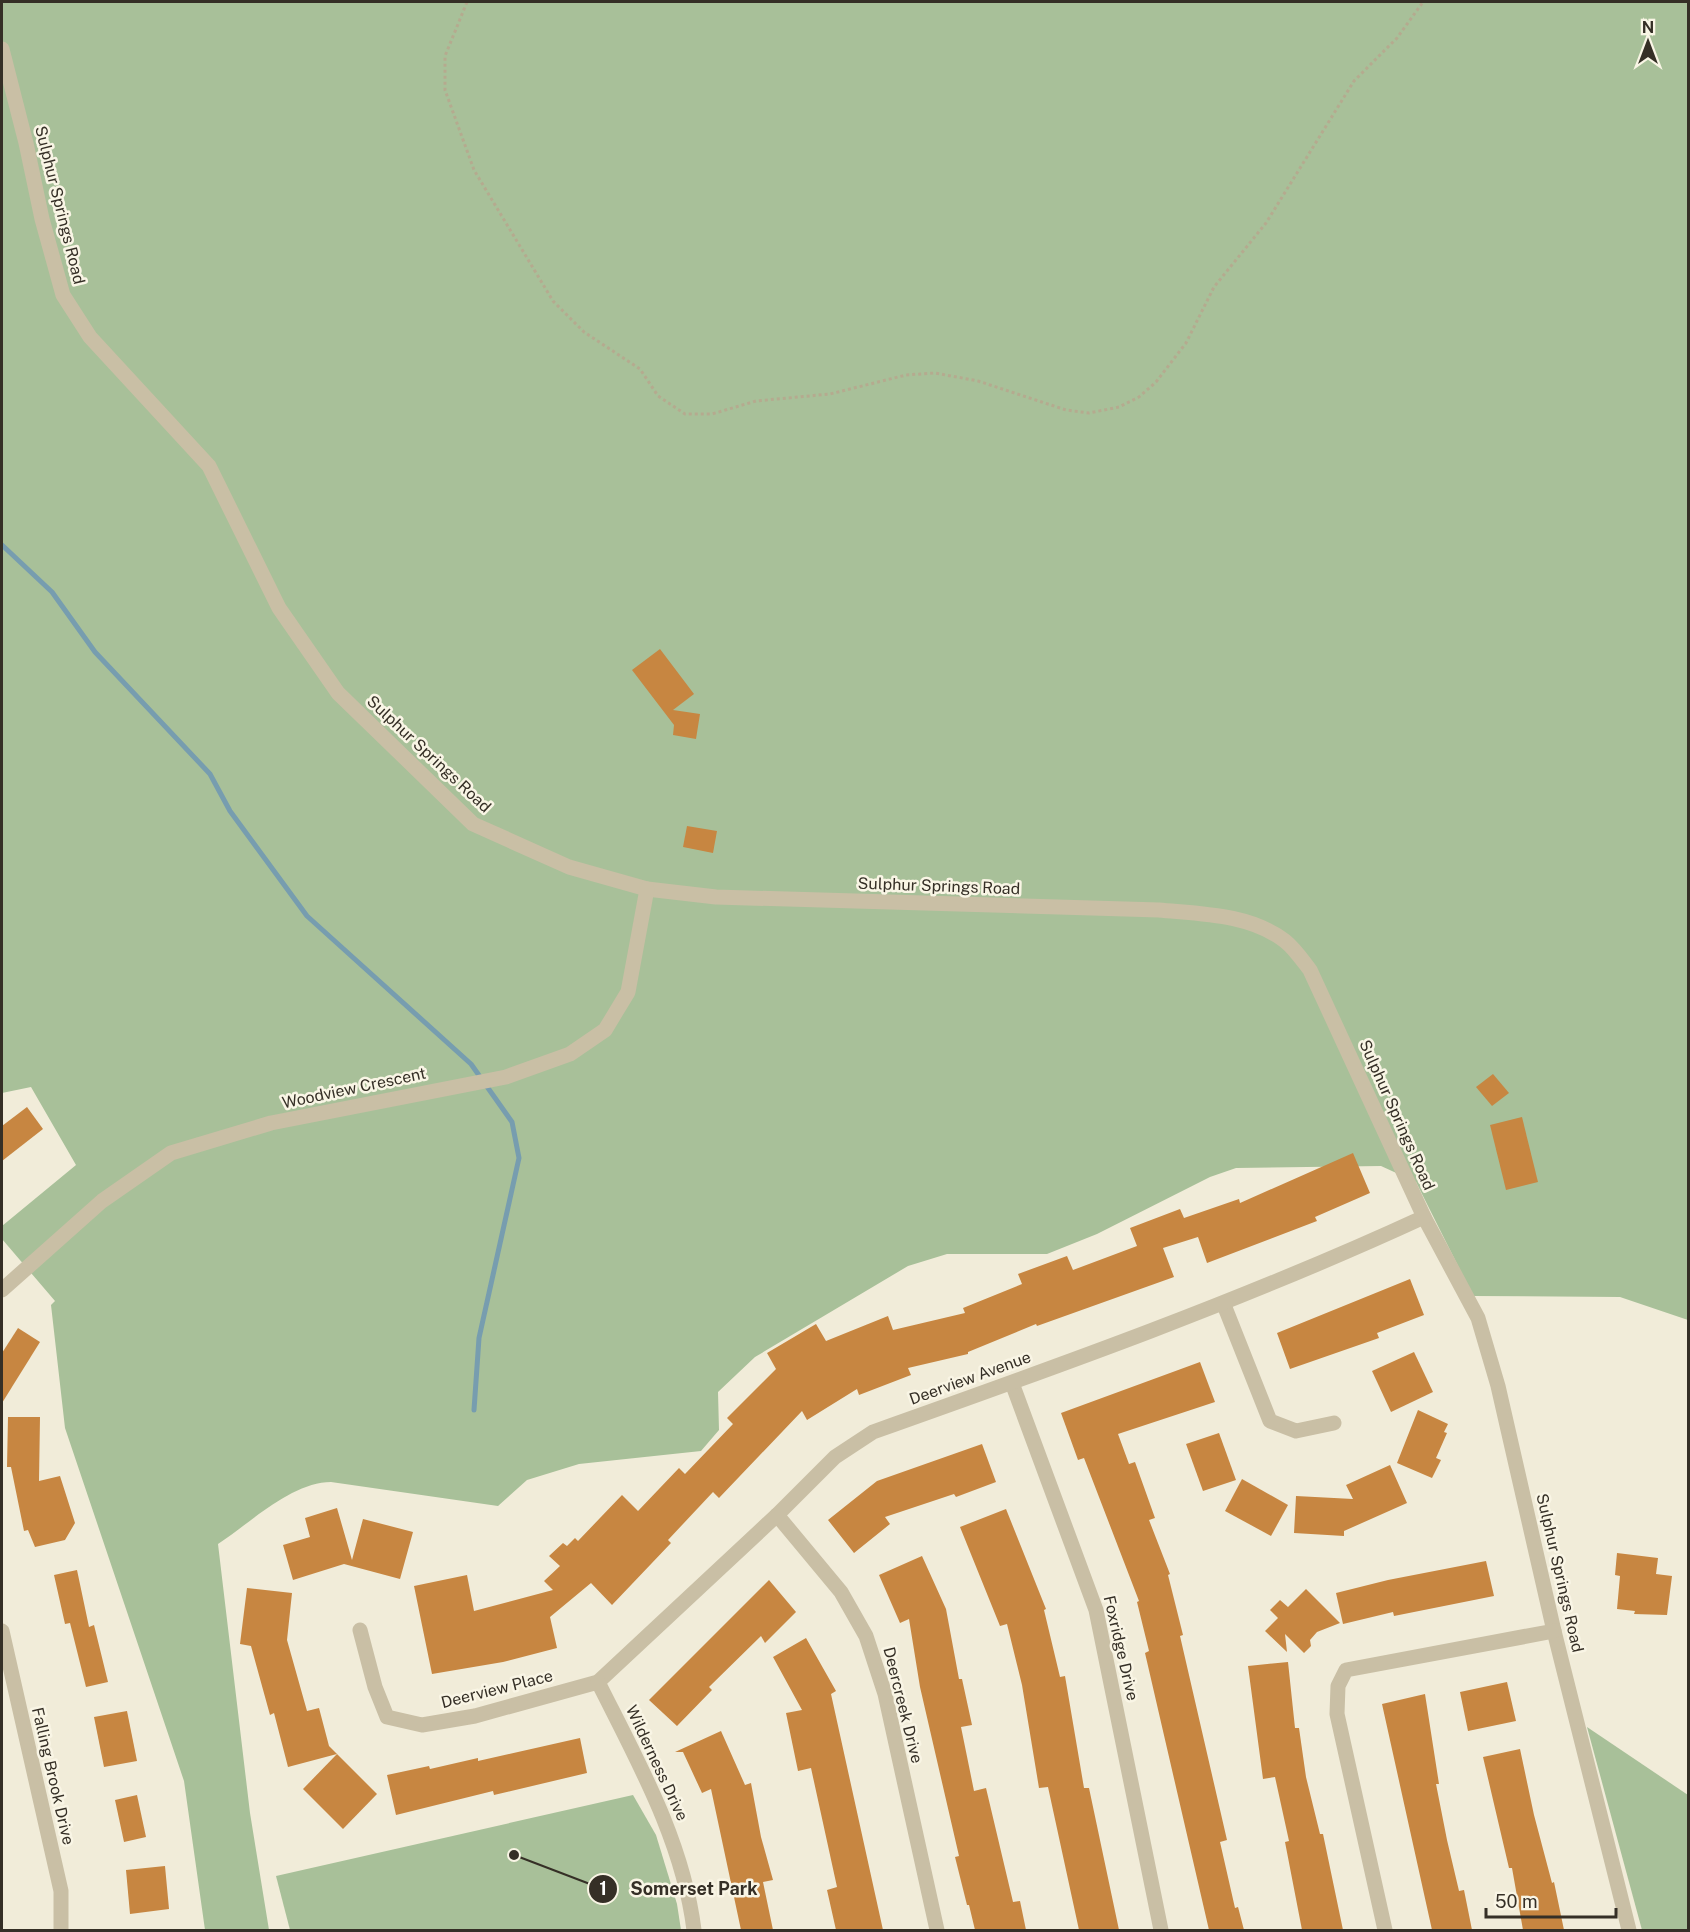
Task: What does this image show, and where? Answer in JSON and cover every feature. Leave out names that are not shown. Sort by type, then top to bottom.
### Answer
[{"type":"street","name":"Sulphur Springs Road","points":[[2,49],[26,143],[42,219],[63,295],[90,337],[209,466],[279,608],[338,693],[473,824],[569,867],[647,889],[716,897],[1159,910],[1218,915],[1249,923],[1286,941],[1310,970],[1424,1217],[1478,1318],[1498,1386],[1554,1631],[1629,1930]]},
{"type":"street","name":"Woodview Crescent","points":[[2,1290],[102,1201],[171,1153],[271,1123],[506,1077],[570,1054],[605,1030],[628,992],[647,889]]},
{"type":"street","name":"Deerview Avenue","points":[[598,1682],[777,1515],[835,1457],[873,1432],[1224,1305],[1424,1217]]},
{"type":"street","points":[[1224,1305],[1270,1421],[1296,1431],[1334,1423]]},
{"type":"street","name":"Foxridge Drive","points":[[1012,1383],[1096,1610],[1161,1930]]},
{"type":"street","name":"Deercreek Drive","points":[[777,1515],[841,1592],[867,1636],[885,1694],[936,1930]]},
{"type":"street","name":"Deerview Place","points":[[360,1630],[375,1687],[387,1717],[399,1720],[422,1725],[475,1716],[598,1682]]},
{"type":"street","name":"Falling Brook Drive","points":[[2,1631],[60,1891],[62,1930]]},
{"type":"street","points":[[1385,1930],[1337,1714],[1338,1686],[1346,1670],[1554,1631]]},
{"type":"street","name":"Wilderness Drive","points":[[598,1682],[662,1810],[690,1896],[694,1930]]},
{"type":"path","points":[[467,2],[445,56],[445,90],[474,170],[554,301],[576,324],[640,369],[658,396],[685,414],[712,414],[756,401],[830,394],[906,375],[934,373],[978,381],[1066,410],[1089,413],[1119,407],[1139,397],[1156,382],[1186,343],[1214,287],[1266,224],[1354,81],[1397,38],[1423,2]]},
{"type":"green space","points":[[2,2],[1688,2],[1688,1320],[1620,1297],[1473,1296],[1416,1182],[1381,1166],[1236,1168],[1210,1177],[1097,1234],[1047,1254],[947,1254],[908,1266],[755,1357],[718,1392],[719,1430],[701,1451],[579,1464],[527,1480],[498,1506],[331,1482],[301,1489],[272,1505],[218,1544],[250,1813],[269,1930],[205,1930],[184,1781],[65,1428],[51,1305],[55,1301],[2,1239],[2,1226],[76,1165],[31,1087],[2,1093]]},
{"type":"green space","points":[[1587,1727],[1688,1795],[1688,1930],[1642,1930]]},
{"type":"green space","points":[[633,1795],[656,1835],[677,1904],[681,1930],[290,1930],[276,1876]]},
{"type":"building","points":[[660,649],[694,694],[673,710],[700,714],[696,739],[673,735],[674,725],[632,670]]},
{"type":"building","points":[[687,826],[717,831],[713,853],[683,847]]},
{"type":"building","points":[[1493,1074],[1509,1093],[1492,1106],[1476,1087]]},
{"type":"building","points":[[27,1107],[43,1129],[2,1161],[2,1126]]},
{"type":"building","points":[[1522,1117],[1538,1182],[1506,1190],[1490,1125]]},
{"type":"building","points":[[1353,1153],[1370,1193],[1315,1217],[1317,1221],[1207,1263],[1198,1237],[1163,1248],[1174,1277],[1037,1326],[1036,1324],[968,1352],[968,1354],[908,1368],[911,1375],[859,1395],[857,1389],[807,1420],[802,1411],[719,1498],[713,1492],[668,1540],[671,1543],[612,1605],[591,1583],[550,1617],[557,1648],[503,1662],[432,1674],[414,1586],[467,1575],[474,1611],[553,1590],[544,1581],[560,1566],[549,1556],[563,1543],[567,1546],[575,1538],[578,1541],[622,1495],[638,1511],[679,1468],[685,1474],[733,1424],[727,1418],[776,1369],[767,1353],[816,1324],[826,1341],[888,1316],[893,1330],[965,1313],[963,1308],[1022,1284],[1018,1274],[1067,1256],[1073,1270],[1137,1246],[1130,1228],[1180,1209],[1184,1218],[1239,1199],[1240,1203]]},
{"type":"building","points":[[1410,1279],[1424,1315],[1377,1333],[1379,1338],[1290,1369],[1277,1333]]},
{"type":"building","points":[[18,1328],[40,1342],[2,1403],[2,1353]]},
{"type":"building","points":[[1414,1352],[1433,1392],[1391,1412],[1372,1371]]},
{"type":"building","points":[[1200,1362],[1215,1402],[1118,1434],[1129,1464],[1135,1462],[1155,1518],[1149,1520],[1170,1574],[1168,1575],[1183,1635],[1180,1636],[1227,1840],[1220,1842],[1235,1908],[1238,1907],[1244,1930],[1209,1930],[1145,1653],[1149,1651],[1137,1602],[1139,1601],[1084,1458],[1078,1460],[1061,1413]]},
{"type":"building","points":[[1418,1410],[1448,1424],[1444,1432],[1447,1433],[1436,1458],[1441,1460],[1432,1478],[1397,1463]]},
{"type":"building","points":[[8,1417],[40,1417],[39,1481],[60,1476],[75,1523],[65,1540],[35,1547],[28,1530],[24,1531],[11,1467],[7,1467]]},
{"type":"building","points":[[1219,1433],[1236,1480],[1203,1491],[1186,1444]]},
{"type":"building","points":[[982,1444],[996,1482],[956,1497],[954,1494],[885,1517],[890,1524],[854,1553],[828,1520],[877,1481]]},
{"type":"building","points":[[1390,1465],[1407,1503],[1344,1531],[1344,1536],[1294,1533],[1296,1496],[1353,1499],[1346,1485]]},
{"type":"building","points":[[1242,1479],[1288,1505],[1271,1536],[1225,1511]]},
{"type":"building","points":[[337,1508],[352,1560],[363,1519],[413,1532],[400,1579],[344,1564],[293,1580],[283,1545],[310,1537],[305,1518]]},
{"type":"building","points":[[1006,1509],[1046,1609],[1044,1610],[1060,1677],[1065,1676],[1084,1788],[1089,1788],[1119,1930],[1079,1930],[1048,1787],[1039,1788],[1022,1685],[1007,1624],[1000,1626],[960,1527]]},
{"type":"building","points":[[1617,1553],[1658,1558],[1656,1574],[1672,1576],[1667,1615],[1634,1614],[1635,1611],[1617,1609],[1620,1576],[1615,1575]]},
{"type":"building","points":[[922,1556],[946,1609],[959,1679],[962,1679],[972,1725],[961,1727],[974,1791],[986,1788],[1013,1902],[1020,1901],[1026,1930],[975,1930],[969,1905],[967,1905],[955,1857],[959,1856],[920,1687],[909,1619],[900,1623],[879,1575]]},
{"type":"building","points":[[1486,1561],[1494,1596],[1394,1616],[1393,1612],[1343,1624],[1336,1593],[1388,1580]]},
{"type":"building","points":[[77,1570],[89,1627],[94,1625],[108,1682],[86,1687],[70,1623],[65,1624],[54,1575]]},
{"type":"building","points":[[769,1580],[796,1612],[765,1643],[761,1636],[709,1687],[712,1690],[677,1726],[649,1700]]},
{"type":"building","points":[[247,1588],[292,1593],[287,1640],[307,1711],[319,1708],[329,1746],[337,1754],[288,1767],[274,1713],[270,1715],[251,1646],[240,1644]]},
{"type":"building","points":[[1306,1589],[1340,1623],[1317,1632],[1310,1640],[1311,1646],[1304,1653],[1285,1634],[1287,1652],[1265,1631],[1278,1618],[1270,1610],[1280,1600],[1288,1607]]},
{"type":"building","points":[[806,1638],[836,1691],[831,1694],[883,1930],[836,1930],[827,1890],[837,1887],[811,1768],[798,1771],[786,1713],[802,1710],[773,1657]]},
{"type":"building","points":[[1288,1662],[1295,1728],[1299,1728],[1306,1777],[1320,1834],[1323,1834],[1343,1930],[1302,1930],[1285,1842],[1289,1841],[1275,1777],[1263,1779],[1248,1666]]},
{"type":"building","points":[[1507,1682],[1516,1721],[1468,1731],[1460,1692]]},
{"type":"building","points":[[1425,1694],[1439,1784],[1436,1784],[1447,1840],[1459,1891],[1464,1890],[1472,1930],[1432,1930],[1382,1704]]},
{"type":"building","points":[[127,1711],[137,1761],[104,1767],[94,1717]]},
{"type":"building","points":[[721,1731],[745,1785],[751,1783],[761,1837],[773,1880],[763,1882],[773,1930],[741,1930],[711,1789],[702,1793],[683,1752],[675,1752]]},
{"type":"building","points":[[580,1738],[587,1773],[494,1795],[493,1791],[396,1815],[387,1775],[429,1766],[430,1769],[478,1758],[478,1761]]},
{"type":"building","points":[[1520,1749],[1534,1815],[1552,1883],[1554,1882],[1564,1930],[1523,1930],[1512,1868],[1509,1868],[1483,1757]]},
{"type":"building","points":[[337,1754],[377,1794],[343,1829],[303,1789]]},
{"type":"building","points":[[137,1795],[146,1837],[124,1842],[115,1800]]},
{"type":"building","points":[[165,1866],[169,1909],[130,1914],[126,1870]]},
{"type":"waterway","points":[[2,545],[52,592],[95,652],[210,774],[230,811],[307,916],[471,1064],[512,1122],[519,1158],[479,1338],[474,1410]]},
{"type":"place","name":"Somerset Park","points":[[514,1855]]}]
